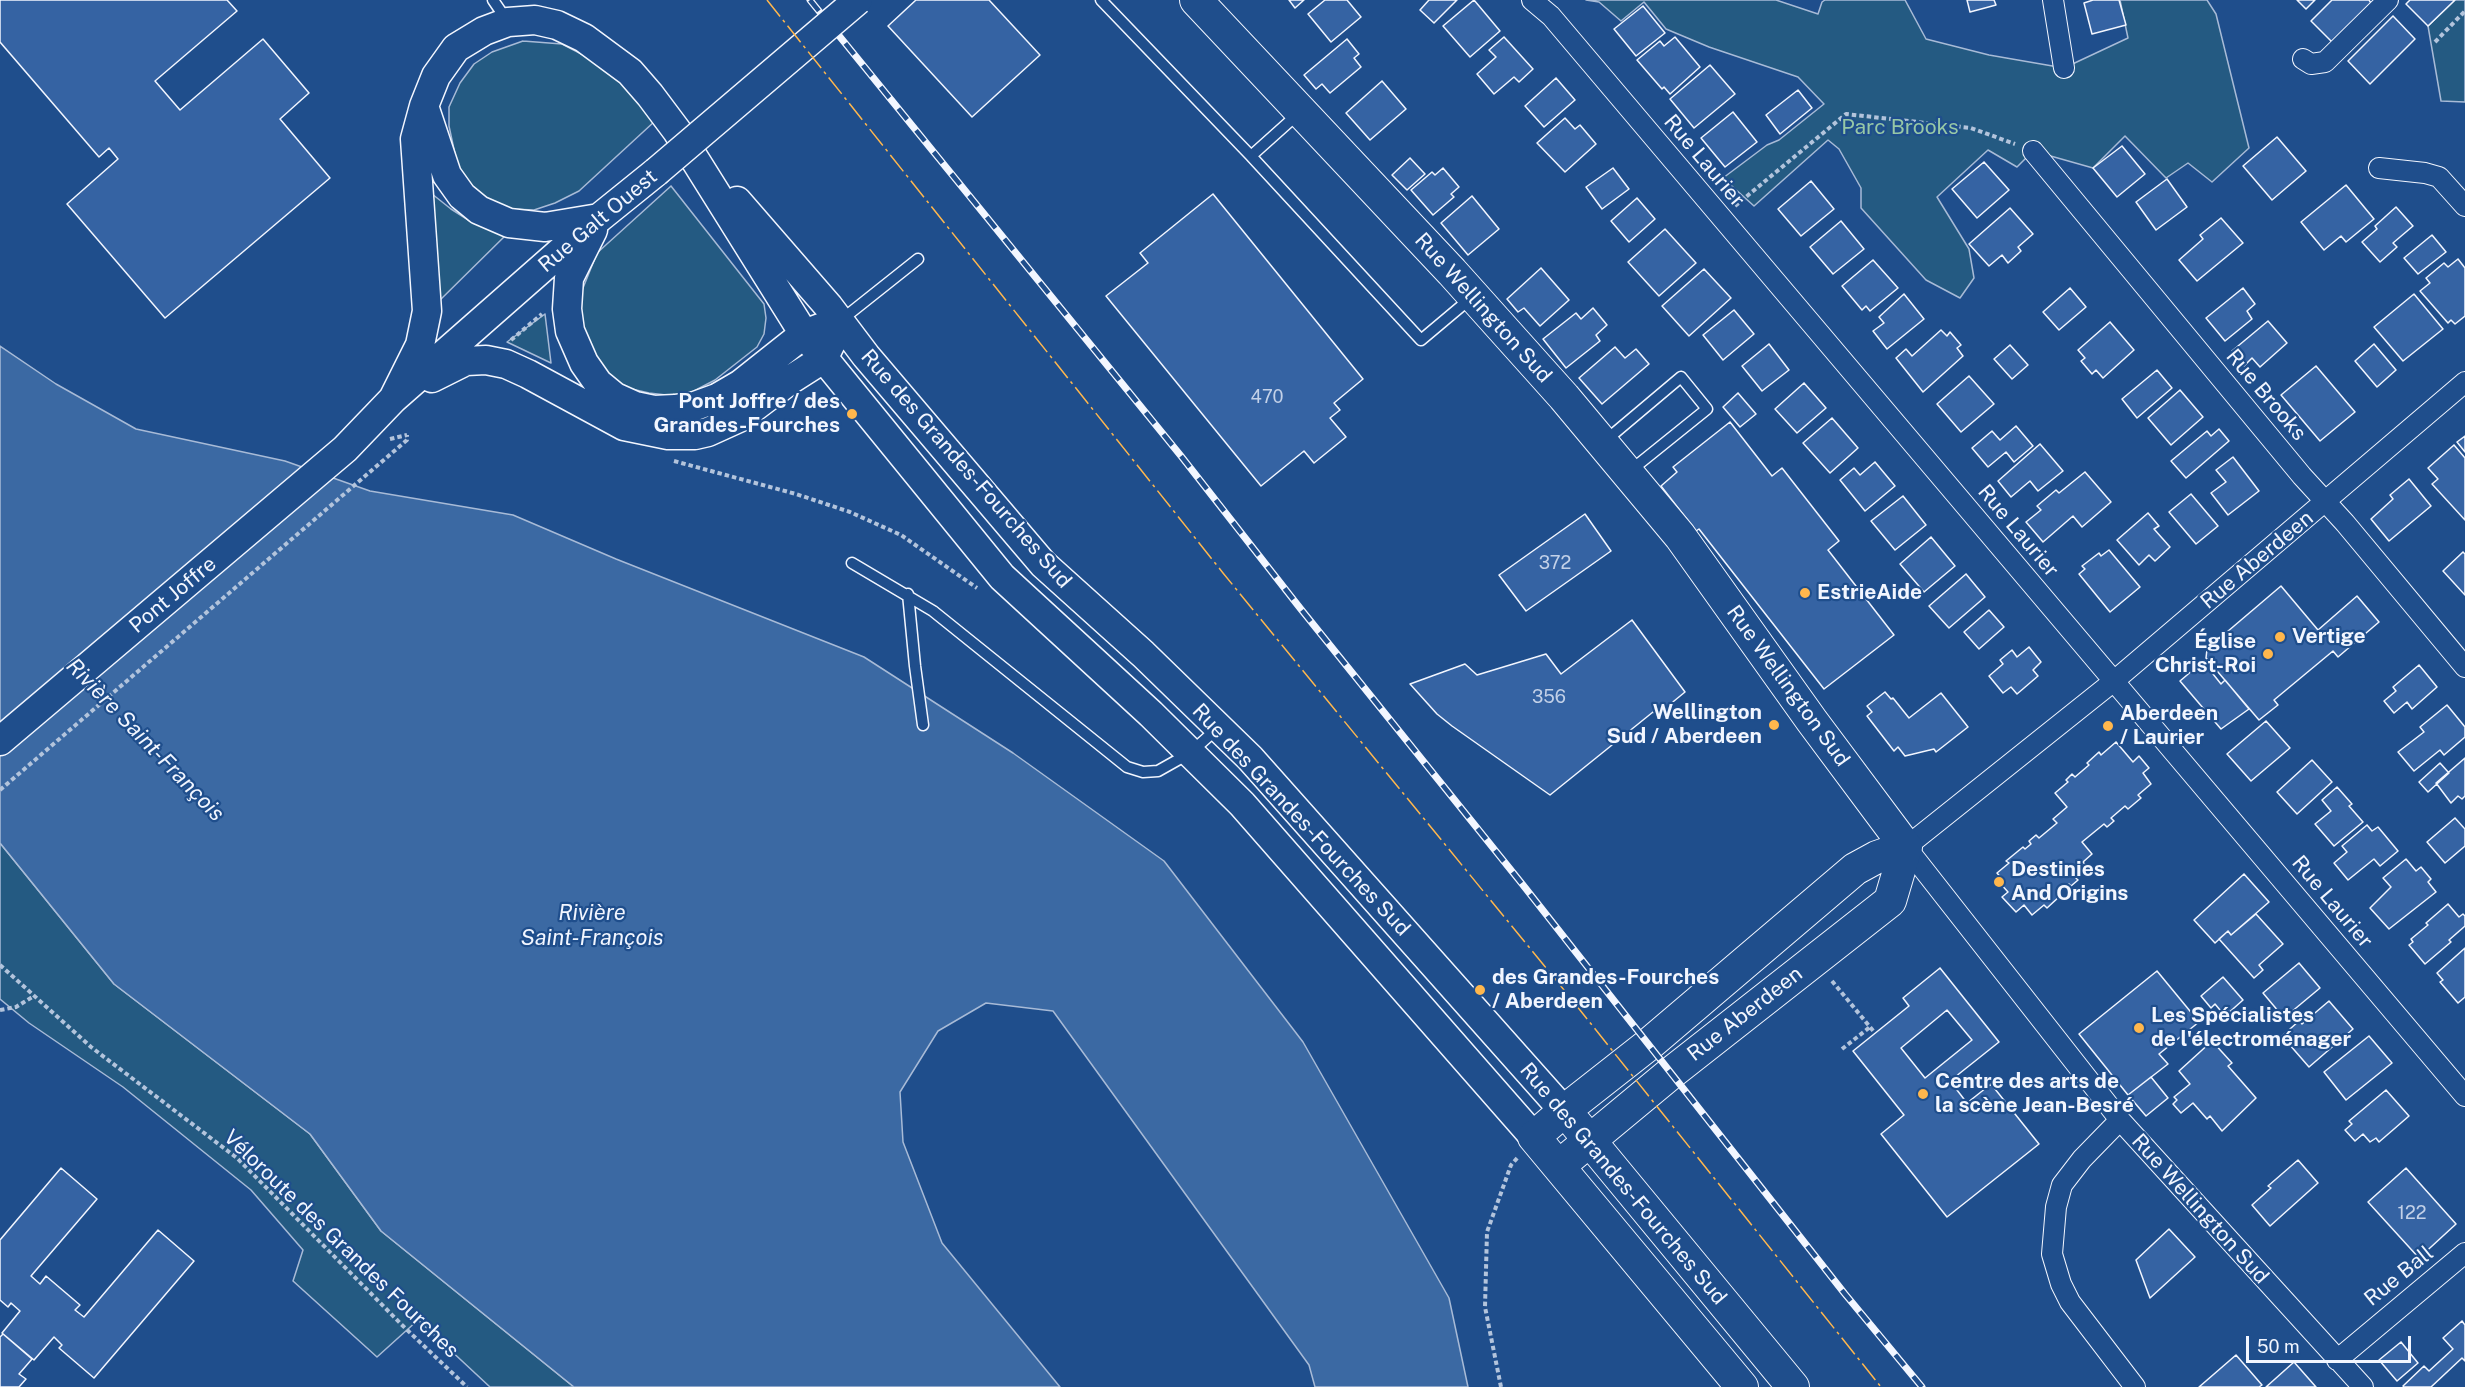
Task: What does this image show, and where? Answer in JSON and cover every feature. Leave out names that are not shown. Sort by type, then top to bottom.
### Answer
[{"type":"main road","name":"Rue Galt Ouest","points":[[345,449],[393,399],[599,218],[858,0]]},
{"type":"main road","name":"Rue Wellington Sud","points":[[1197,0],[1473,296],[1680,536],[1812,721],[1906,847]]},
{"type":"main road","name":"Rue des Grandes-Fourches Sud","points":[[393,399],[420,345],[427,311],[415,139],[424,106],[436,76],[456,48],[484,31],[500,11],[557,25],[584,38],[630,72],[650,95],[676,131],[804,334],[1002,577],[1242,804],[1559,1166],[1742,1387]]},
{"type":"main road","points":[[424,106],[447,175],[462,196],[479,210],[509,223],[545,227],[599,218]]},
{"type":"main road","name":"Rue des Grandes-Fourches Sud","points":[[676,131],[840,321],[866,356],[1043,564],[1143,654],[1250,758],[1589,1139],[1793,1387]]},
{"type":"main road","points":[[599,218],[569,278],[567,309],[570,331],[584,363],[598,383],[615,397],[635,406],[654,410],[695,406],[717,398],[741,384],[804,334],[840,321]]},
{"type":"main road","points":[[393,399],[466,361],[486,360],[506,364],[528,374],[624,426],[668,435],[695,435],[716,429],[741,417],[790,380],[823,359],[840,321]]},
{"type":"main road","name":"Pont Joffre","points":[[0,741],[345,449]]},
{"type":"main road","name":"Rue Aberdeen","points":[[1559,1166],[1589,1139],[1890,901],[1906,847]]},
{"type":"main road","name":"Rue Aberdeen","points":[[1534,1137],[1648,1045],[1855,869],[1876,857],[1906,847]]},
{"type":"street","name":"Rue Laurier","points":[[1533,0],[1551,16],[2465,1096]]},
{"type":"street","points":[[2053,0],[2064,68]]},
{"type":"street","points":[[2303,59],[2312,64],[2325,62],[2388,0]]},
{"type":"street","name":"Rue Brooks","points":[[2033,151],[2465,667]]},
{"type":"street","points":[[2379,168],[2426,173],[2439,177],[2465,206]]},
{"type":"street","name":"Rue Aberdeen","points":[[1906,847],[2114,681],[2465,382]]},
{"type":"street","name":"Rue Wellington Sud","points":[[1906,847],[2120,1120],[2363,1387]]},
{"type":"street","points":[[2120,1120],[2082,1159],[2062,1185],[2056,1207],[2052,1254],[2061,1284],[2070,1302],[2136,1387]]},
{"type":"street","name":"Rue Ball","points":[[2337,1360],[2465,1253]]},
{"type":"lane","points":[[1101,0],[1251,156],[1420,340],[1473,296]]},
{"type":"lane","points":[[1251,156],[1301,112]]},
{"type":"lane","points":[[840,321],[918,259]]},
{"type":"lane","points":[[1602,443],[1682,377],[1707,409],[1627,473]]},
{"type":"lane","points":[[852,563],[908,594],[933,611],[1127,767],[1143,772],[1158,771],[1190,753],[1219,727]]},
{"type":"lane","points":[[908,594],[923,725]]},
{"type":"path","points":[[2434,42],[2465,12]]},
{"type":"path","points":[[1721,218],[1846,114],[1971,128],[2033,151]]},
{"type":"path","points":[[508,343],[549,308]]},
{"type":"path","points":[[0,790],[407,440],[407,435]]},
{"type":"path","points":[[673,461],[796,494],[850,512],[901,535],[979,589]]},
{"type":"path","points":[[1815,960],[1875,1033]]},
{"type":"path","name":"Véloroute des Grandes Fourches","points":[[0,964],[91,1047],[237,1158],[402,1325],[467,1387]]},
{"type":"path","points":[[0,1010],[16,1007],[34,996]]},
{"type":"path","points":[[1842,1049],[1870,1027]]},
{"type":"path","points":[[1502,1387],[1485,1307],[1487,1232],[1511,1165],[1534,1137]]},
{"type":"green space","name":"Parc Brooks","points":[[1586,0],[1776,0],[1818,14],[1825,0],[1905,0],[1926,39],[1989,55],[2064,68],[2128,38],[2120,0],[2207,0],[2216,14],[2249,148],[2212,182],[2188,163],[2166,178],[2125,136],[2093,168],[2033,151],[2017,167],[1988,150],[1937,197],[1969,249],[1974,278],[1960,298],[1926,280],[1861,208],[1861,188],[1839,149],[1828,140],[1754,206],[1723,178],[1767,145],[1779,140],[1824,104],[1798,77],[1709,47],[1666,29],[1644,2],[1621,21],[1599,2]]},
{"type":"green space","points":[[2455,0],[2465,0],[2465,102],[2441,101],[2428,26]]},
{"type":"green space","points":[[523,41],[562,44],[591,59],[623,81],[655,121],[579,191],[534,210],[511,209],[485,201],[459,173],[449,126],[449,107],[460,83],[474,64],[492,52]]},
{"type":"green space","points":[[671,186],[764,304],[766,318],[764,334],[757,347],[715,380],[692,392],[675,396],[623,387],[598,369],[585,349],[579,298],[597,253]]},
{"type":"green space","points":[[427,190],[473,223],[507,234],[436,304]]},
{"type":"green space","points":[[545,314],[551,363],[507,342]]},
{"type":"green space","points":[[0,843],[114,984],[310,1134],[381,1231],[574,1387],[490,1387],[418,1320],[377,1357],[293,1281],[303,1250],[251,1190],[123,1087],[29,1023],[0,999]]},
{"type":"water","name":"Rivière Saint-François","points":[[0,346],[56,384],[136,429],[285,461],[370,491],[513,515],[616,559],[864,657],[1013,753],[1164,861],[1303,1042],[1449,1298],[1468,1387],[1315,1387],[1309,1365],[1053,1011],[986,1003],[938,1031],[900,1092],[903,1142],[942,1243],[1060,1387],[574,1387],[381,1231],[310,1134],[114,984],[0,843]]},
{"type":"building","points":[[0,0],[227,0],[237,11],[155,81],[180,110],[263,39],[309,93],[280,119],[330,178],[165,318],[67,204],[118,159],[109,148],[99,157],[0,42]]},
{"type":"building","points":[[916,0],[989,0],[1040,55],[972,117],[888,26]]},
{"type":"building","points":[[1289,0],[1304,0],[1295,8]]},
{"type":"building","points":[[1325,0],[1347,0],[1361,17],[1331,42],[1308,14]]},
{"type":"building","points":[[1429,0],[1457,0],[1434,23],[1420,10]]},
{"type":"building","points":[[1474,0],[1500,31],[1470,57],[1443,26]]},
{"type":"building","points":[[1967,0],[1994,0],[1996,5],[1970,12]]},
{"type":"building","points":[[2093,0],[2119,0],[2126,25],[2092,34],[2084,3]]},
{"type":"building","points":[[2297,0],[2315,0],[2306,9]]},
{"type":"building","points":[[2332,0],[2369,0],[2371,3],[2333,43],[2311,21]]},
{"type":"building","points":[[2410,0],[2455,0],[2428,26],[2406,4]]},
{"type":"building","points":[[1643,6],[1665,33],[1636,56],[1614,29]]},
{"type":"building","points":[[2393,16],[2415,39],[2370,84],[2348,61]]},
{"type":"building","points":[[1504,37],[1533,69],[1519,82],[1514,77],[1494,94],[1477,74],[1496,57],[1489,50]]},
{"type":"building","points":[[1675,37],[1700,67],[1670,94],[1664,87],[1662,89],[1637,60],[1660,41],[1664,46]]},
{"type":"building","points":[[1347,39],[1359,54],[1354,58],[1361,67],[1330,93],[1322,84],[1316,89],[1304,75]]},
{"type":"building","points":[[1710,65],[1735,94],[1694,128],[1670,99]]},
{"type":"building","points":[[1556,78],[1575,100],[1544,127],[1525,106]]},
{"type":"building","points":[[1382,81],[1406,109],[1370,140],[1346,113]]},
{"type":"building","points":[[1798,90],[1812,108],[1780,134],[1766,115]]},
{"type":"building","points":[[1733,112],[1757,142],[1725,167],[1701,138]]},
{"type":"building","points":[[1565,118],[1575,129],[1580,125],[1596,144],[1565,172],[1537,143]]},
{"type":"building","points":[[2277,137],[2306,171],[2272,200],[2243,166]]},
{"type":"building","points":[[2122,146],[2145,174],[2117,197],[2093,168]]},
{"type":"building","points":[[1410,158],[1425,174],[1407,190],[1392,175]]},
{"type":"building","points":[[1984,162],[2009,190],[1977,218],[1952,189]]},
{"type":"building","points":[[1443,168],[1459,187],[1451,194],[1454,197],[1433,215],[1411,190],[1432,172],[1435,175]]},
{"type":"building","points":[[1613,168],[1629,189],[1602,209],[1586,187]]},
{"type":"building","points":[[2167,179],[2187,207],[2156,230],[2136,202]]},
{"type":"building","points":[[1811,181],[1834,209],[1801,236],[1778,209]]},
{"type":"building","points":[[2346,185],[2374,219],[2346,242],[2341,236],[2324,250],[2301,222]]},
{"type":"building","points":[[1213,194],[1363,379],[1334,403],[1340,410],[1330,418],[1346,437],[1314,463],[1304,451],[1261,486],[1106,296],[1148,263],[1140,253]]},
{"type":"building","points":[[1472,196],[1499,229],[1468,255],[1441,223]]},
{"type":"building","points":[[1637,198],[1655,219],[1629,242],[1611,221]]},
{"type":"building","points":[[2396,207],[2413,226],[2393,243],[2397,247],[2380,262],[2362,242],[2377,229],[2375,226]]},
{"type":"building","points":[[2010,208],[2033,234],[2018,247],[2021,251],[2008,263],[2002,255],[1989,266],[1969,244]]},
{"type":"building","points":[[2221,218],[2243,243],[2197,281],[2179,260],[2203,239],[2200,235]]},
{"type":"building","points":[[1841,221],[1864,249],[1833,274],[1810,247]]},
{"type":"building","points":[[1665,229],[1696,263],[1659,296],[1628,262]]},
{"type":"building","points":[[2432,235],[2446,252],[2418,274],[2404,258]]},
{"type":"building","points":[[2458,259],[2465,268],[2465,316],[2455,324],[2451,320],[2448,323],[2420,291],[2430,283],[2426,278],[2444,263],[2448,267]]},
{"type":"building","points":[[1873,260],[1898,288],[1870,311],[1866,306],[1862,310],[1842,286]]},
{"type":"building","points":[[1541,268],[1569,300],[1540,326],[1524,308],[1518,312],[1507,299]]},
{"type":"building","points":[[1704,269],[1731,298],[1689,336],[1662,306]]},
{"type":"building","points":[[2070,288],[2086,307],[2059,330],[2043,312]]},
{"type":"building","points":[[2243,288],[2255,304],[2247,311],[2252,319],[2225,341],[2206,318]]},
{"type":"building","points":[[1904,294],[1924,319],[1887,349],[1873,331],[1884,323],[1879,317]]},
{"type":"building","points":[[2414,294],[2443,329],[2403,361],[2374,327]]},
{"type":"building","points":[[1593,308],[1607,325],[1596,335],[1600,341],[1566,368],[1543,339],[1576,313],[1581,319]]},
{"type":"building","points":[[1734,310],[1754,334],[1723,360],[1703,335]]},
{"type":"building","points":[[2268,321],[2287,343],[2260,367],[2252,358],[2244,366],[2232,351]]},
{"type":"building","points":[[2110,322],[2134,350],[2103,378],[2096,370],[2092,374],[2081,361],[2085,358],[2078,350]]},
{"type":"building","points":[[1941,330],[1947,336],[1950,332],[1961,345],[1957,348],[1963,356],[1923,392],[1896,358],[1906,349],[1912,356]]},
{"type":"building","points":[[1769,344],[1789,370],[1762,391],[1742,366]]},
{"type":"building","points":[[2374,344],[2396,370],[2377,387],[2355,361]]},
{"type":"building","points":[[2010,345],[2028,365],[2012,379],[1994,359]]},
{"type":"building","points":[[1615,347],[1625,358],[1636,349],[1649,364],[1602,404],[1579,378]]},
{"type":"building","points":[[2316,366],[2355,412],[2320,441],[2281,395]]},
{"type":"building","points":[[2157,370],[2172,388],[2137,418],[2122,399]]},
{"type":"building","points":[[1969,376],[1994,404],[1961,432],[1937,404]]},
{"type":"building","points":[[1804,383],[1826,408],[1797,433],[1775,409]]},
{"type":"building","points":[[2180,390],[2203,417],[2171,445],[2148,418]]},
{"type":"building","points":[[1738,393],[1756,414],[1740,427],[1723,407]]},
{"type":"building","points":[[1832,418],[1858,448],[1830,473],[1803,443]]},
{"type":"building","name":"EstrieAide","points":[[1730,422],[1772,476],[1782,468],[1839,541],[1828,550],[1894,635],[1824,689],[1699,529],[1696,531],[1661,486],[1677,472],[1673,467]]},
{"type":"building","points":[[2016,426],[2033,446],[2014,462],[2006,452],[1988,467],[1972,448],[1992,431],[2000,440]]},
{"type":"building","points":[[2219,429],[2229,441],[2186,478],[2171,461],[2207,431],[2211,436]]},
{"type":"building","points":[[2465,436],[2465,452],[2457,442]]},
{"type":"building","points":[[2040,444],[2063,471],[2038,491],[2030,481],[2011,497],[1998,481]]},
{"type":"building","points":[[2454,445],[2465,458],[2465,520],[2432,484],[2438,479],[2428,468]]},
{"type":"building","points":[[2233,457],[2259,491],[2228,515],[2211,493],[2226,482],[2216,470]]},
{"type":"building","points":[[1875,462],[1895,486],[1865,511],[1840,480],[1854,468],[1860,475]]},
{"type":"building","points":[[2085,472],[2111,502],[2082,527],[2073,516],[2043,542],[2026,522],[2041,510],[2037,506],[2056,490],[2059,493]]},
{"type":"building","points":[[2409,479],[2431,506],[2389,541],[2371,519],[2393,499],[2390,495]]},
{"type":"building","points":[[2191,494],[2218,526],[2196,544],[2169,512]]},
{"type":"building","points":[[1903,496],[1926,525],[1895,550],[1871,521]]},
{"type":"building","points":[[2148,513],[2159,526],[2154,529],[2170,547],[2155,561],[2149,555],[2139,565],[2117,540]]},
{"type":"building","points":[[1585,514],[1611,551],[1526,611],[1499,575]]},
{"type":"building","points":[[1931,537],[1955,566],[1924,592],[1900,564]]},
{"type":"building","points":[[2109,550],[2140,587],[2110,612],[2079,574],[2085,569],[2082,566],[2099,553],[2101,556]]},
{"type":"building","points":[[2463,552],[2465,554],[2465,595],[2443,571]]},
{"type":"building","points":[[1966,574],[1985,597],[1949,628],[1929,606]]},
{"type":"building","name":"Église Christ-Roi","points":[[2281,586],[2318,630],[2357,596],[2379,622],[2338,657],[2333,651],[2274,700],[2278,705],[2259,720],[2206,658],[2207,649]]},
{"type":"building","points":[[1989,610],[2004,627],[1979,649],[1964,632]]},
{"type":"building","points":[[1632,620],[1685,692],[1657,715],[1653,712],[1550,795],[1452,726],[1437,714],[1410,684],[1465,664],[1477,675],[1546,654],[1561,674]]},
{"type":"building","points":[[2029,647],[2041,662],[2033,670],[2038,676],[2017,694],[2011,687],[2003,693],[1989,676],[2003,664],[2000,660],[2012,650],[2017,657]]},
{"type":"building","points":[[2200,664],[2206,672],[2209,669],[2221,684],[2225,680],[2249,709],[2221,729],[2180,681]]},
{"type":"building","points":[[2419,665],[2437,687],[2412,709],[2407,702],[2394,713],[2384,701],[2396,691],[2393,687]]},
{"type":"building","points":[[1885,692],[1891,699],[1893,698],[1909,718],[1941,693],[1968,727],[1936,752],[1934,749],[1905,756],[1898,747],[1894,751],[1867,716],[1872,712],[1867,706]]},
{"type":"building","points":[[2447,705],[2465,727],[2465,737],[2444,755],[2440,750],[2414,771],[2398,752],[2424,732],[2420,727]]},
{"type":"building","points":[[2266,721],[2290,748],[2251,781],[2227,754]]},
{"type":"building","points":[[2116,742],[2133,762],[2139,756],[2149,768],[2143,773],[2151,784],[2138,795],[2141,798],[2128,809],[2125,806],[2111,818],[2114,821],[2107,827],[2104,824],[2082,842],[2092,854],[2083,862],[2088,868],[2076,878],[2078,880],[2057,893],[2060,896],[2047,908],[2044,905],[2032,915],[2024,905],[2016,912],[2002,897],[2008,892],[1999,882],[2002,879],[1997,873],[2009,863],[2006,861],[2023,847],[2025,849],[2031,844],[2029,841],[2036,835],[2039,838],[2057,823],[2053,819],[2067,807],[2055,793],[2068,782],[2066,780],[2072,774],[2075,777],[2099,752],[2101,755]]},
{"type":"building","points":[[2465,758],[2465,796],[2462,799],[2458,796],[2451,803],[2436,783]]},
{"type":"building","points":[[2312,760],[2332,782],[2297,814],[2277,792]]},
{"type":"building","points":[[2440,763],[2449,773],[2428,792],[2419,782]]},
{"type":"building","points":[[2337,787],[2352,804],[2349,806],[2363,822],[2334,846],[2315,824],[2331,811],[2322,800]]},
{"type":"building","points":[[2455,818],[2465,829],[2465,846],[2445,863],[2427,842]]},
{"type":"building","points":[[2367,825],[2372,831],[2378,827],[2398,851],[2380,866],[2374,859],[2348,880],[2334,863],[2347,852],[2342,846]]},
{"type":"building","points":[[2406,859],[2416,871],[2421,867],[2431,879],[2428,882],[2436,892],[2389,929],[2370,908],[2391,887],[2383,878]]},
{"type":"building","points":[[2244,874],[2269,902],[2231,935],[2228,931],[2215,943],[2194,920]]},
{"type":"building","points":[[2448,904],[2459,917],[2463,914],[2465,916],[2465,926],[2449,940],[2451,942],[2425,964],[2409,945],[2413,942],[2411,939]]},
{"type":"building","points":[[2256,914],[2283,944],[2259,965],[2263,970],[2254,978],[2219,939],[2228,931],[2231,935]]},
{"type":"building","points":[[2465,948],[2465,997],[2458,1003],[2440,982],[2443,980],[2437,973]]},
{"type":"building","points":[[2299,963],[2320,988],[2284,1018],[2263,993]]},
{"type":"building","name":"Centre des arts de la scène Jean-Besré","points":[[1940,968],[1999,1042],[1950,1081],[1967,1103],[1991,1084],[2039,1144],[1947,1217],[1881,1134],[1904,1115],[1853,1051],[1909,1006],[1903,998]],"holes":[[[1947,1010],[1972,1040],[1925,1078],[1901,1048]]]},
{"type":"building","name":"Les Spécialistes de l'électroménager","points":[[2157,971],[2199,1022],[2159,1054],[2168,1064],[2128,1095],[2079,1034]]},
{"type":"building","points":[[2223,977],[2243,1000],[2225,1016],[2215,1004],[2211,1008],[2201,996]]},
{"type":"building","points":[[2329,1001],[2353,1029],[2309,1067],[2282,1036],[2299,1021],[2302,1024]]},
{"type":"building","points":[[2369,1036],[2392,1063],[2346,1100],[2324,1072]]},
{"type":"building","points":[[2212,1041],[2232,1063],[2228,1066],[2256,1098],[2222,1131],[2210,1116],[2207,1119],[2193,1103],[2181,1113],[2173,1104],[2177,1100],[2174,1097],[2190,1084],[2179,1071]]},
{"type":"building","points":[[2151,1077],[2168,1098],[2146,1116],[2128,1095]]},
{"type":"building","points":[[2386,1090],[2409,1116],[2379,1142],[2376,1138],[2370,1142],[2363,1134],[2355,1141],[2345,1130],[2352,1124],[2349,1121]]},
{"type":"building","points":[[2298,1160],[2318,1183],[2270,1226],[2252,1205],[2271,1188],[2268,1186]]},
{"type":"building","points":[[61,1168],[97,1199],[31,1276],[40,1284],[46,1276],[80,1305],[75,1310],[84,1317],[158,1230],[194,1261],[94,1378],[59,1348],[62,1345],[54,1337],[34,1360],[2,1333],[20,1311],[11,1303],[8,1307],[0,1300],[0,1240]]},
{"type":"building","points":[[2406,1168],[2456,1224],[2419,1258],[2368,1202]]},
{"type":"building","points":[[2169,1229],[2195,1257],[2150,1298],[2136,1260]]},
{"type":"building","points":[[2462,1321],[2465,1325],[2465,1361],[2462,1358],[2431,1387],[2404,1387],[2424,1366],[2429,1371],[2453,1349],[2443,1338]]},
{"type":"building","points":[[3,1334],[32,1359],[19,1374],[26,1379],[19,1387],[0,1387],[0,1337]]},
{"type":"building","points":[[2401,1342],[2418,1363],[2397,1381],[2379,1360]]},
{"type":"building","points":[[2236,1355],[2262,1385],[2259,1387],[2199,1387]]},
{"type":"building","points":[[2294,1362],[2316,1387],[2266,1387]]},
{"type":"railway","points":[[810,0],[1181,456],[1845,1294],[1922,1387]]},
{"type":"power","points":[[767,0],[1223,573],[1560,985],[1881,1387]]},
{"type":"place","name":"Pont Joffre / des Grandes-Fourches","points":[[852,414]]},
{"type":"place","name":"EstrieAide","points":[[1805,593]]},
{"type":"place","name":"Vertige","points":[[2280,637]]},
{"type":"place","name":"Église Christ-Roi","points":[[2268,654]]},
{"type":"place","name":"Wellington Sud / Aberdeen","points":[[1774,725]]},
{"type":"place","name":"Aberdeen / Laurier","points":[[2108,726]]},
{"type":"place","name":"Destinies And Origins","points":[[1999,882]]},
{"type":"place","name":"des Grandes-Fourches / Aberdeen","points":[[1480,990]]},
{"type":"place","name":"Les Spécialistes de l'électroménager","points":[[2139,1028]]},
{"type":"place","name":"Centre des arts de la scène Jean-Besré","points":[[1923,1094]]}]
